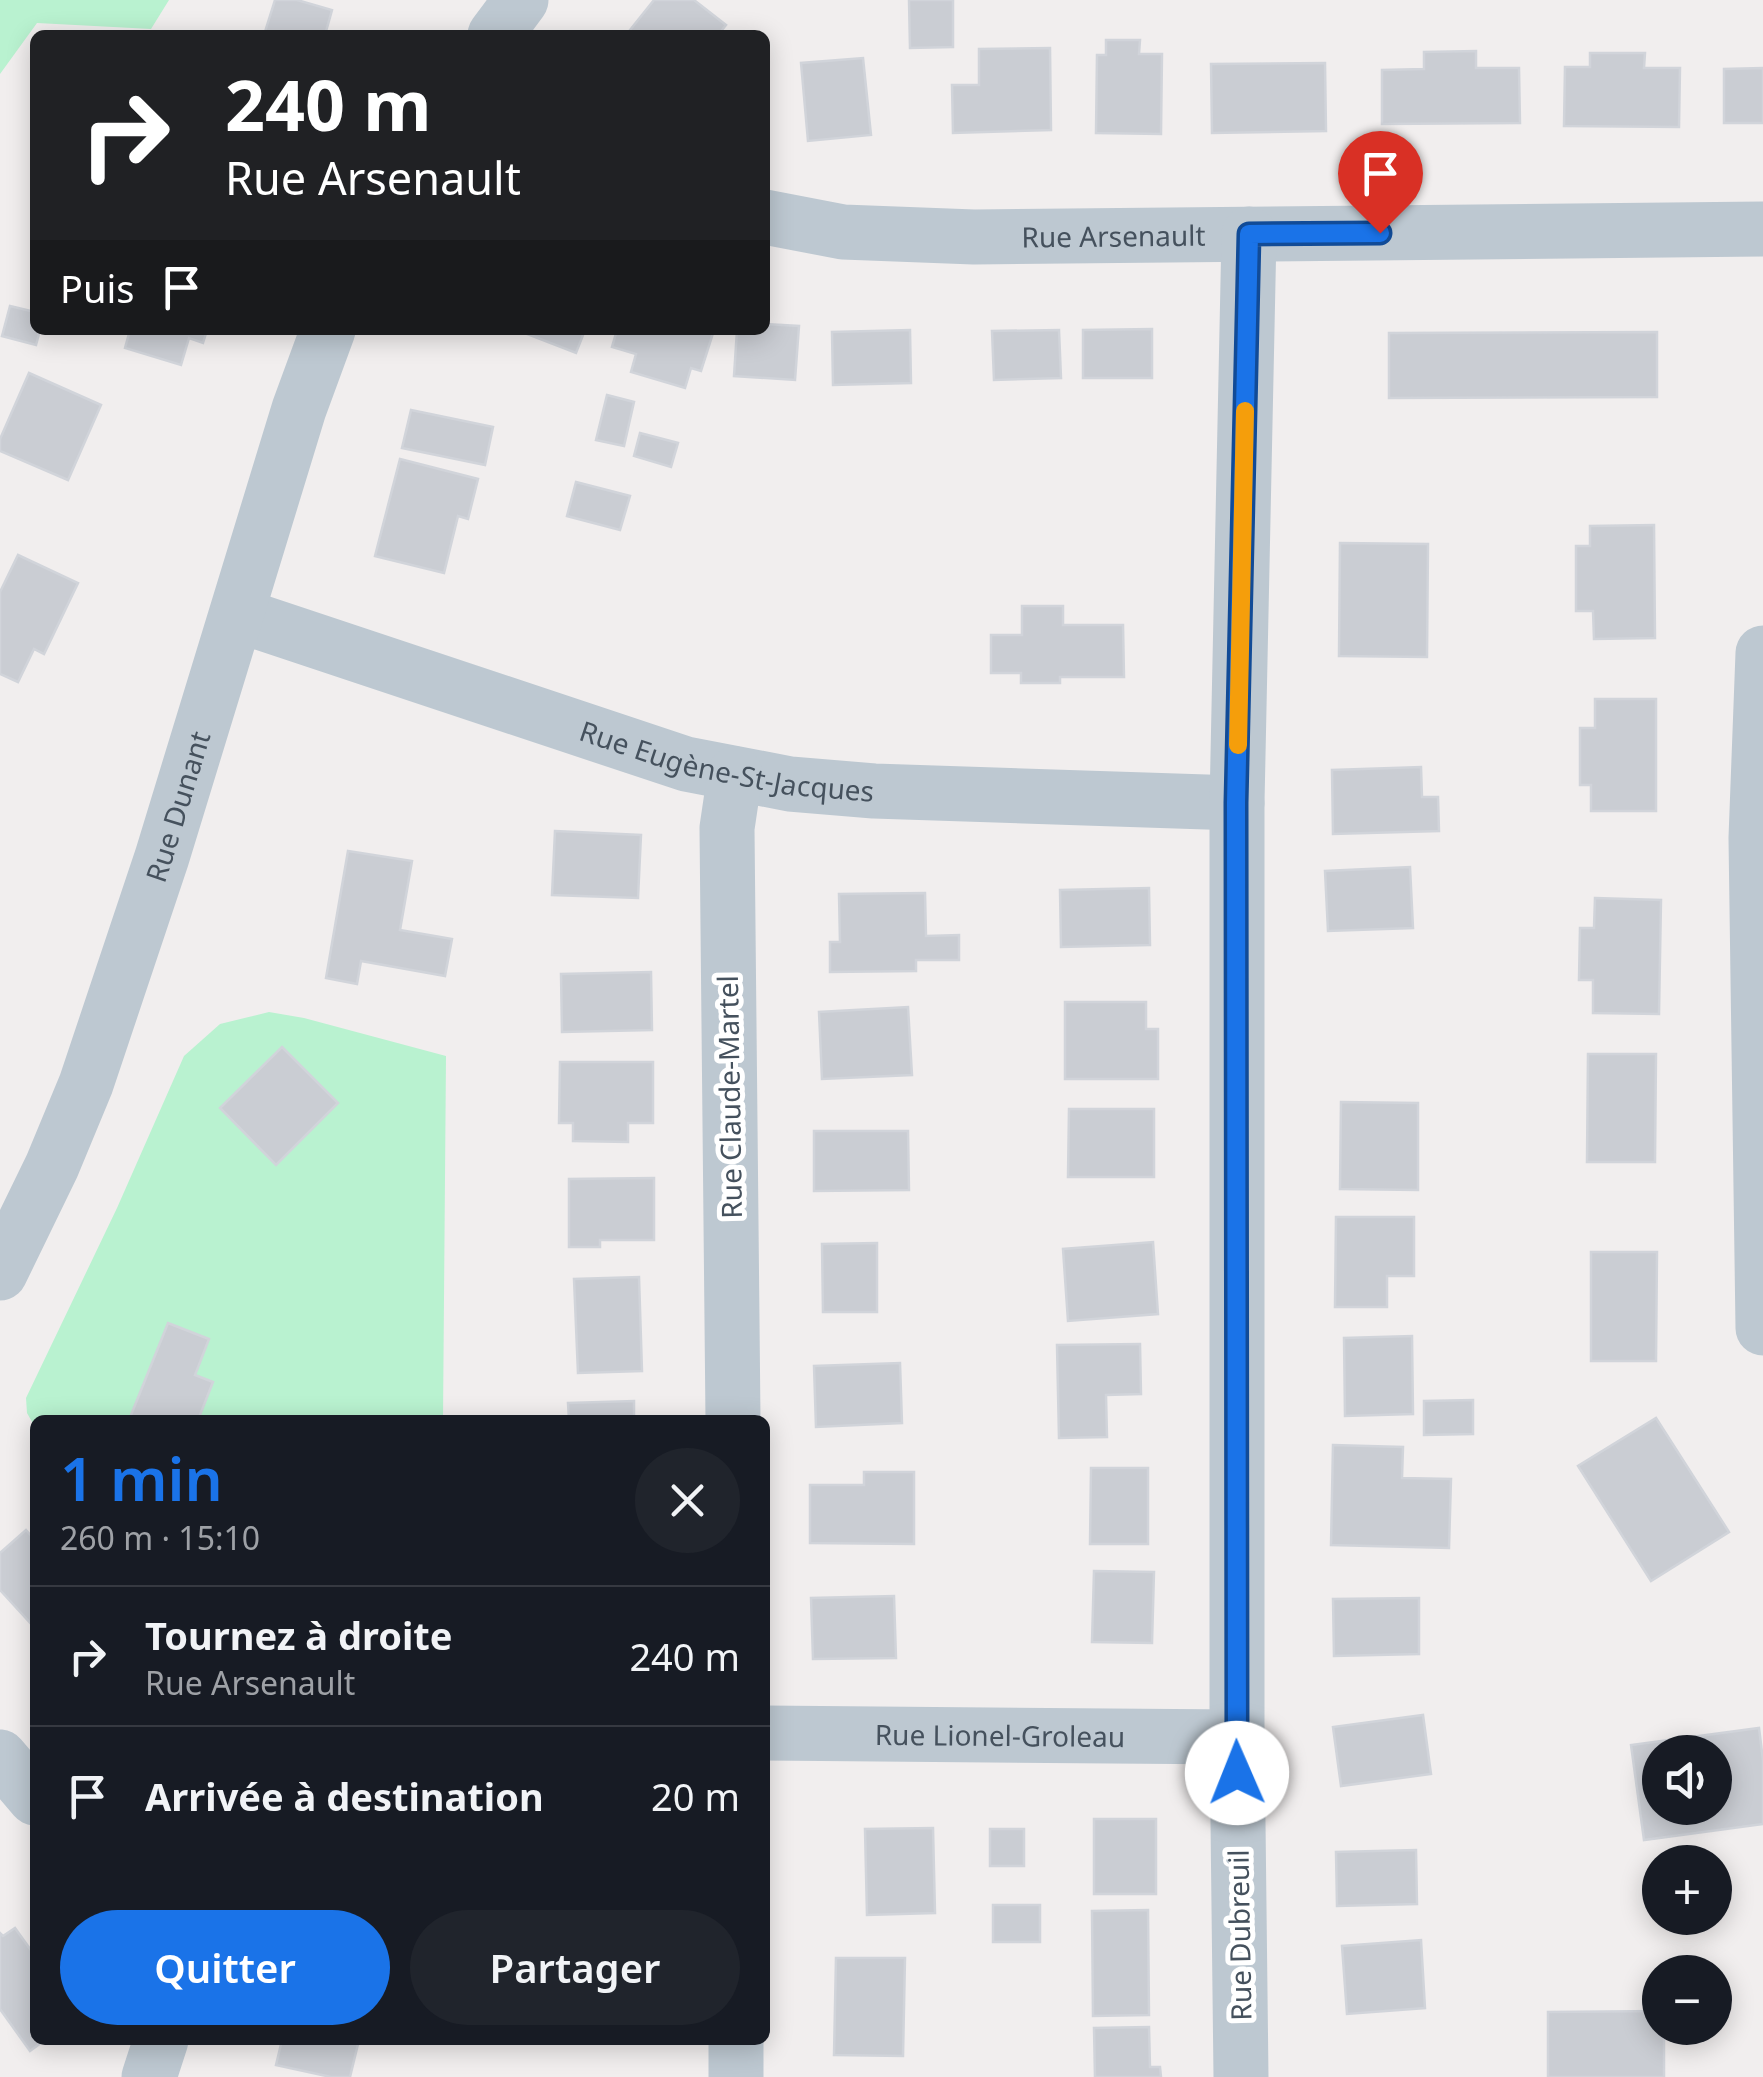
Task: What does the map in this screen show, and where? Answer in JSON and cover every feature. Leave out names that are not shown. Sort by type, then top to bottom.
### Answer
[{"type":"street","points":[[499,30],[521,0]]},
{"type":"street","name":"Rue Arsenault","points":[[770,218],[843,232],[974,236],[1763,229]]},
{"type":"street","name":"Rue Dubreuil","points":[[1241,2077],[1236,1737],[1236,803],[1249,234]]},
{"type":"street","name":"Rue Dunant","points":[[0,1273],[52,1166],[86,1084],[238,615],[299,409],[326,335]]},
{"type":"street","name":"Rue Eugène-St-Jacques","points":[[238,615],[686,764],[734,774],[790,784],[874,791],[1236,803]]},
{"type":"street","points":[[1763,653],[1756,838],[1763,1328]]},
{"type":"street","name":"Rue Claude-Martel","points":[[733,1415],[726,828],[734,774]]},
{"type":"street","name":"Rue Lionel-Groleau","points":[[770,1734],[1236,1737]]},
{"type":"street","points":[[0,1756],[30,1792]]},
{"type":"street","points":[[150,2077],[161,2045]]},
{"type":"street","points":[[736,2045],[736,2077]]},
{"type":"green space","points":[[0,0],[169,0],[151,29],[37,23],[0,74]]},
{"type":"green space","points":[[269,1012],[446,1056],[443,1415],[30,1415],[30,1418],[27,1413],[26,1398],[184,1056],[220,1024]]},
{"type":"building","points":[[275,0],[297,0],[332,10],[326,30],[266,30]]},
{"type":"building","points":[[654,0],[694,0],[726,25],[722,30],[630,30]]},
{"type":"building","points":[[909,0],[953,0],[953,47],[910,48]]},
{"type":"building","points":[[1106,40],[1140,40],[1139,54],[1162,54],[1161,134],[1096,133],[1097,55],[1106,55]]},
{"type":"building","points":[[1050,48],[1051,130],[953,133],[952,85],[979,85],[979,49]]},
{"type":"building","points":[[1476,51],[1476,68],[1519,68],[1520,123],[1382,124],[1382,70],[1424,69],[1424,52]]},
{"type":"building","points":[[1590,53],[1645,53],[1644,68],[1680,68],[1679,127],[1564,126],[1565,67],[1590,67]]},
{"type":"building","points":[[863,58],[871,135],[808,141],[801,63]]},
{"type":"building","points":[[1325,63],[1326,131],[1212,133],[1211,64]]},
{"type":"building","points":[[1763,68],[1763,123],[1724,123],[1724,69]]},
{"type":"building","points":[[10,306],[30,311],[30,335],[39,335],[36,345],[2,336]]},
{"type":"building","points":[[770,324],[799,326],[795,380],[734,376],[737,335],[770,335]]},
{"type":"building","points":[[1152,329],[1152,378],[1083,378],[1083,330]]},
{"type":"building","points":[[910,330],[911,383],[833,385],[832,332]]},
{"type":"building","points":[[1059,330],[1061,378],[994,380],[992,331]]},
{"type":"building","points":[[1657,332],[1657,397],[1389,398],[1389,333]]},
{"type":"building","points":[[129,335],[205,335],[203,343],[189,338],[181,365],[125,348]]},
{"type":"building","points":[[530,335],[583,335],[576,353]]},
{"type":"building","points":[[616,335],[712,335],[701,371],[691,368],[685,388],[631,372],[636,354],[612,347]]},
{"type":"building","points":[[29,373],[101,405],[68,480],[0,451],[0,439]]},
{"type":"building","points":[[607,395],[634,402],[624,446],[596,440]]},
{"type":"building","points":[[411,410],[493,427],[485,465],[402,448]]},
{"type":"building","points":[[640,433],[678,443],[671,467],[634,456]]},
{"type":"building","points":[[400,459],[478,479],[468,519],[458,516],[444,573],[375,556]]},
{"type":"building","points":[[576,482],[630,496],[620,530],[567,516]]},
{"type":"building","points":[[1654,525],[1655,638],[1594,639],[1593,611],[1576,611],[1576,546],[1590,546],[1590,526]]},
{"type":"building","points":[[1340,543],[1428,544],[1427,657],[1339,656]]},
{"type":"building","points":[[18,555],[78,583],[44,654],[34,649],[18,682],[0,674],[0,592]]},
{"type":"building","points":[[1022,606],[1063,606],[1063,625],[1123,625],[1124,677],[1060,677],[1060,683],[1021,683],[1021,673],[991,673],[991,635],[1022,635]]},
{"type":"building","points":[[1595,699],[1656,699],[1656,811],[1591,811],[1591,785],[1580,785],[1580,728],[1595,728]]},
{"type":"building","points":[[1421,767],[1422,797],[1438,797],[1439,831],[1333,834],[1332,770]]},
{"type":"building","points":[[555,831],[641,835],[638,898],[552,895]]},
{"type":"building","points":[[348,851],[412,861],[400,930],[452,939],[445,976],[361,961],[357,984],[326,978]]},
{"type":"building","points":[[1410,867],[1413,928],[1328,931],[1325,871]]},
{"type":"building","points":[[1149,888],[1150,945],[1061,947],[1060,890]]},
{"type":"building","points":[[925,893],[926,936],[959,935],[959,960],[916,960],[916,971],[830,972],[830,942],[840,942],[839,894]]},
{"type":"building","points":[[1595,898],[1661,900],[1659,1014],[1593,1013],[1593,980],[1579,980],[1580,928],[1594,928]]},
{"type":"building","points":[[651,972],[652,1030],[562,1032],[561,974]]},
{"type":"building","points":[[1065,1002],[1146,1002],[1146,1029],[1158,1029],[1158,1079],[1065,1079]]},
{"type":"building","points":[[908,1007],[912,1075],[822,1079],[819,1012]]},
{"type":"building","points":[[282,1047],[338,1103],[276,1165],[220,1108]]},
{"type":"building","points":[[1588,1054],[1656,1054],[1655,1162],[1587,1162]]},
{"type":"building","points":[[560,1062],[653,1062],[653,1123],[628,1123],[628,1142],[573,1141],[573,1123],[559,1123]]},
{"type":"building","points":[[1341,1102],[1418,1103],[1418,1190],[1340,1189]]},
{"type":"building","points":[[1069,1109],[1154,1109],[1154,1177],[1068,1177]]},
{"type":"building","points":[[814,1131],[908,1131],[909,1190],[814,1191]]},
{"type":"building","points":[[654,1178],[654,1240],[600,1240],[600,1247],[569,1247],[569,1179]]},
{"type":"building","points":[[1336,1217],[1414,1217],[1414,1276],[1387,1276],[1387,1307],[1335,1307]]},
{"type":"building","points":[[1153,1242],[1158,1314],[1068,1321],[1063,1249]]},
{"type":"building","points":[[877,1243],[877,1312],[823,1312],[822,1244]]},
{"type":"building","points":[[1591,1252],[1657,1252],[1656,1361],[1591,1361]]},
{"type":"building","points":[[639,1277],[642,1371],[578,1373],[574,1279]]},
{"type":"building","points":[[168,1323],[209,1339],[195,1375],[213,1382],[200,1415],[131,1415]]},
{"type":"building","points":[[1412,1336],[1413,1414],[1345,1416],[1344,1338]]},
{"type":"building","points":[[1140,1344],[1141,1394],[1106,1395],[1107,1437],[1059,1438],[1057,1345]]},
{"type":"building","points":[[900,1363],[902,1423],[816,1427],[814,1366]]},
{"type":"building","points":[[1473,1400],[1473,1434],[1424,1435],[1424,1401]]},
{"type":"building","points":[[634,1401],[634,1415],[569,1415],[568,1403]]},
{"type":"building","points":[[1656,1418],[1729,1532],[1651,1581],[1578,1466]]},
{"type":"building","points":[[1333,1445],[1403,1447],[1402,1478],[1451,1479],[1449,1548],[1331,1545]]},
{"type":"building","points":[[1091,1468],[1148,1468],[1148,1544],[1090,1544]]},
{"type":"building","points":[[864,1472],[914,1472],[914,1544],[810,1543],[810,1485],[864,1485]]},
{"type":"building","points":[[26,1530],[30,1534],[30,1623],[0,1590],[0,1553]]},
{"type":"building","points":[[1094,1571],[1154,1572],[1152,1643],[1092,1642]]},
{"type":"building","points":[[894,1596],[896,1658],[813,1659],[811,1598]]},
{"type":"building","points":[[1419,1598],[1419,1654],[1334,1656],[1333,1599]]},
{"type":"building","points":[[1423,1715],[1431,1774],[1341,1786],[1333,1727]]},
{"type":"building","points":[[1759,1728],[1763,1824],[1644,1840],[1631,1745],[1642,1744],[1642,1825],[1732,1825],[1732,1735],[1706,1735]]},
{"type":"building","points":[[1094,1819],[1156,1819],[1156,1894],[1094,1894]]},
{"type":"building","points":[[933,1828],[935,1913],[867,1915],[865,1829]]},
{"type":"building","points":[[990,1829],[1024,1829],[1024,1866],[990,1866]]},
{"type":"building","points":[[1416,1850],[1417,1904],[1337,1906],[1336,1852]]},
{"type":"building","points":[[993,1905],[1040,1905],[1040,1942],[993,1942]]},
{"type":"building","points":[[1148,1910],[1149,2015],[1093,2016],[1092,1911]]},
{"type":"building","points":[[15,1928],[30,1949],[30,2045],[38,2045],[30,2051],[0,2009],[0,1933],[3,1936]]},
{"type":"building","points":[[1421,1940],[1425,2008],[1347,2014],[1342,1946]]},
{"type":"building","points":[[836,1958],[905,1958],[903,2056],[834,2055]]},
{"type":"building","points":[[1642,2011],[1642,2045],[1664,2045],[1664,2077],[1548,2077],[1548,2012]]},
{"type":"building","points":[[1149,2027],[1150,2067],[1160,2067],[1161,2077],[1095,2077],[1094,2028]]},
{"type":"building","points":[[281,2045],[358,2045],[350,2077],[331,2077],[276,2065]]},
{"type":"slow traffic","points":[[1238,745],[1245,411]]},
{"type":"route","points":[[1237,1773],[1236,803],[1249,234],[1380,233]]}]
